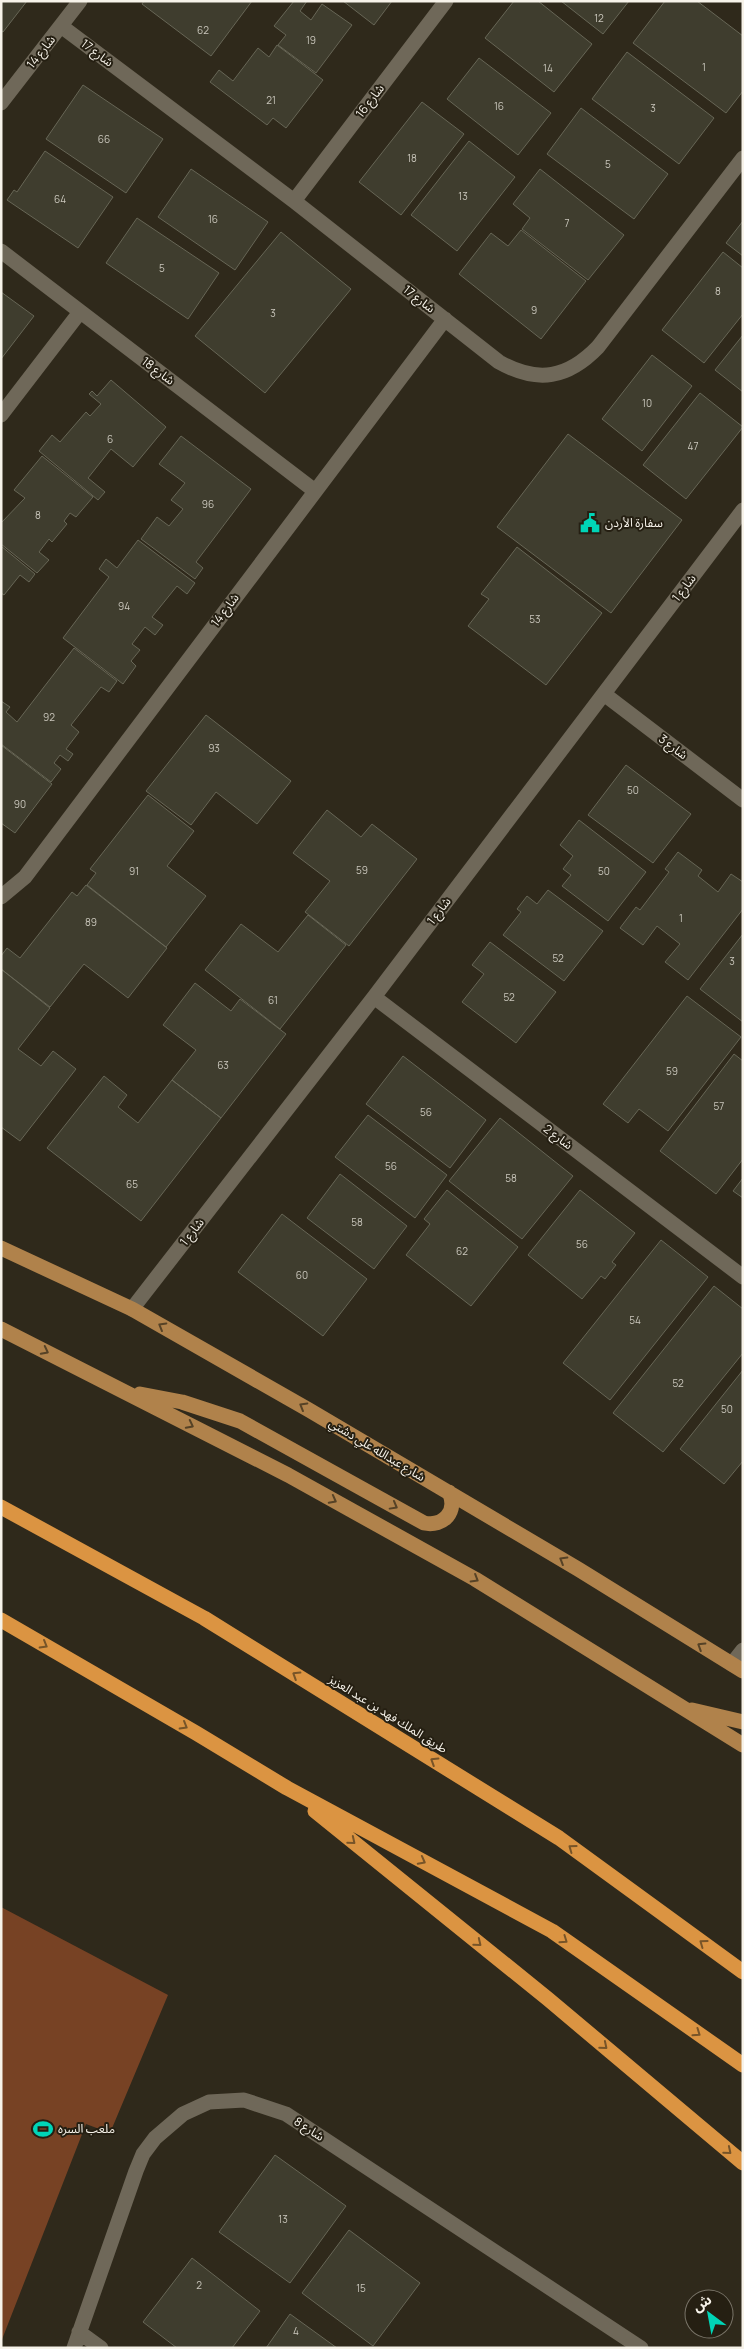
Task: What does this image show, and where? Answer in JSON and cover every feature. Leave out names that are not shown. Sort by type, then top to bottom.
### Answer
[{"type":"highway","name":"طريق الملك فهد بن عبد العزيز","points":[[1,1507],[204,1618],[558,1838],[743,1972]]},
{"type":"highway","points":[[1,1620],[287,1788],[552,1931],[743,2065]]},
{"type":"highway","points":[[287,1788],[548,1999],[743,2163]]},
{"type":"main road","name":"شارع عبدالله علي دشتي","points":[[1,1248],[132,1309],[449,1492],[578,1569],[737,1668]]},
{"type":"main road","points":[[1,1329],[288,1475],[475,1579],[743,1745]]},
{"type":"main road","points":[[126,1392],[182,1402],[240,1421],[424,1523],[437,1523],[450,1514],[453,1501],[449,1492]]},
{"type":"main road","points":[[683,1708],[743,1722]]},
{"type":"street","name":"شارع 14","points":[[1,104],[80,1]]},
{"type":"street","name":"شارع 16","points":[[294,201],[446,1]]},
{"type":"street","name":"شارع 17","points":[[61,26],[294,201],[499,362],[516,370],[538,375],[550,375],[573,368],[584,361],[598,347],[743,158]]},
{"type":"street","name":"شارع 18","points":[[1,251],[315,491]]},
{"type":"street","points":[[1,415],[80,312]]},
{"type":"street","name":"شارع 14","points":[[1,897],[25,877],[445,319]]},
{"type":"street","name":"شارع 1","points":[[132,1309],[374,997],[743,510]]},
{"type":"street","name":"شارع 3","points":[[604,694],[743,800]]},
{"type":"street","name":"شارع 2","points":[[374,997],[743,1277]]},
{"type":"street","points":[[737,1668],[743,1650]]},
{"type":"street","name":"شارع 8","points":[[74,2348],[143,2154],[169,2124],[190,2110],[209,2102],[244,2100],[275,2108],[286,2114],[641,2348]]},
{"type":"street","points":[[79,2332],[101,2348]]},
{"type":"shaded area","name":"ملعب السره","points":[[1,1907],[168,1995],[110,2133],[86,2124],[1,2342]]},
{"type":"building","points":[[1,1],[27,1],[3,32],[1,31]]},
{"type":"building","points":[[144,1],[252,1],[211,56],[142,4]]},
{"type":"building","points":[[294,1],[307,1],[300,11],[311,20],[322,4],[352,25],[316,73],[278,45],[286,35],[274,26]]},
{"type":"building","points":[[343,1],[392,1],[374,25]]},
{"type":"building","points":[[514,1],[538,1],[592,44],[554,92],[485,38]]},
{"type":"building","points":[[561,1],[629,1],[603,34]]},
{"type":"building","points":[[665,1],[697,1],[743,36],[743,91],[726,113],[633,43]]},
{"type":"building","points":[[277,45],[323,80],[286,128],[273,118],[267,125],[210,82],[219,70],[233,81],[258,48],[269,57]]},
{"type":"building","points":[[627,52],[714,118],[679,164],[592,99]]},
{"type":"building","points":[[479,58],[551,113],[518,155],[447,99]]},
{"type":"building","points":[[83,85],[163,139],[126,193],[46,139]]},
{"type":"building","points":[[422,102],[464,134],[401,215],[359,182]]},
{"type":"building","points":[[581,108],[668,174],[634,219],[547,154]]},
{"type":"building","points":[[469,141],[515,177],[457,251],[411,215]]},
{"type":"building","points":[[45,151],[113,197],[78,248],[7,200],[14,190],[17,192]]},
{"type":"building","points":[[191,169],[268,222],[235,270],[158,217]]},
{"type":"building","points":[[540,169],[624,235],[588,280],[522,229],[530,218],[513,204]]},
{"type":"building","points":[[137,218],[219,273],[188,319],[106,263]]},
{"type":"building","points":[[743,221],[743,256],[726,243]]},
{"type":"building","points":[[521,230],[586,281],[541,339],[459,274],[491,233],[508,246]]},
{"type":"building","points":[[281,232],[351,289],[265,393],[195,336]]},
{"type":"building","points":[[723,252],[743,268],[743,314],[704,363],[662,330]]},
{"type":"building","points":[[1,292],[34,316],[1,359]]},
{"type":"building","points":[[743,335],[743,392],[715,370]]},
{"type":"building","points":[[652,355],[692,386],[642,451],[602,419]]},
{"type":"building","points":[[111,380],[166,427],[133,467],[111,449],[88,478],[105,492],[98,500],[39,451],[52,435],[60,442],[86,412],[90,416],[101,404],[89,394],[92,391],[97,396]]},
{"type":"building","points":[[700,393],[743,427],[686,499],[643,465]]},
{"type":"building","name":"سفارة الأردن","points":[[568,434],[682,520],[611,613],[497,527]]},
{"type":"building","points":[[181,436],[251,489],[196,562],[203,568],[195,579],[141,539],[157,517],[169,526],[183,509],[171,500],[185,483],[159,464]]},
{"type":"building","points":[[42,456],[93,497],[76,517],[70,513],[64,521],[67,524],[52,542],[49,539],[39,552],[49,560],[37,573],[1,544],[1,523],[25,498],[14,490]]},
{"type":"building","points":[[138,540],[195,583],[187,594],[177,586],[152,617],[163,625],[155,635],[145,627],[132,644],[140,650],[131,661],[136,666],[123,684],[63,638],[109,577],[99,569],[106,559],[117,568]]},
{"type":"building","points":[[1,546],[35,574],[29,582],[20,575],[4,595],[1,593]]},
{"type":"building","points":[[517,547],[602,613],[546,685],[468,626],[489,599],[481,594]]},
{"type":"building","points":[[74,648],[117,681],[109,692],[101,687],[71,725],[79,732],[66,749],[73,754],[68,761],[60,755],[54,763],[61,769],[51,782],[1,744],[1,701],[10,707],[6,712],[17,722]]},
{"type":"building","points":[[206,715],[291,781],[257,824],[216,792],[191,825],[146,791]]},
{"type":"building","points":[[1,745],[52,784],[15,833],[1,823]]},
{"type":"building","points":[[626,765],[691,814],[653,863],[588,815]]},
{"type":"building","points":[[148,795],[194,831],[167,866],[206,896],[166,947],[87,885],[96,873],[90,869]]},
{"type":"building","points":[[327,810],[361,837],[372,824],[417,859],[349,946],[305,912],[330,881],[293,853]]},
{"type":"building","points":[[579,820],[646,872],[608,921],[562,886],[571,875],[563,869],[573,856],[560,845]]},
{"type":"building","points":[[678,852],[702,870],[698,876],[718,892],[731,874],[743,882],[743,909],[688,980],[665,962],[680,944],[657,926],[643,945],[620,928],[636,907],[640,910],[669,872],[665,869]]},
{"type":"building","points":[[86,885],[167,948],[128,998],[84,964],[50,1007],[1,969],[1,956],[7,948],[20,958],[72,892],[77,896]]},
{"type":"building","points":[[548,890],[603,931],[564,981],[503,935],[521,912],[517,909],[527,896],[537,904]]},
{"type":"building","points":[[308,915],[346,945],[280,1029],[205,970],[241,924],[278,952]]},
{"type":"building","points":[[743,934],[743,1022],[700,989]]},
{"type":"building","points":[[490,942],[556,992],[516,1043],[462,1002],[484,974],[472,965]]},
{"type":"building","points":[[1,969],[50,1008],[18,1049],[41,1066],[53,1051],[76,1069],[20,1141],[1,1127]]},
{"type":"building","points":[[195,983],[231,1011],[240,999],[286,1034],[221,1118],[172,1080],[196,1050],[163,1025]]},
{"type":"building","points":[[687,996],[741,1037],[668,1131],[639,1109],[628,1123],[603,1104]]},
{"type":"building","points":[[734,1054],[743,1061],[743,1159],[716,1194],[660,1151]]},
{"type":"building","points":[[403,1056],[486,1120],[450,1168],[366,1104]]},
{"type":"building","points":[[104,1076],[127,1095],[118,1107],[138,1123],[172,1080],[221,1118],[141,1221],[47,1148]]},
{"type":"building","points":[[368,1115],[447,1175],[415,1218],[335,1157]]},
{"type":"building","points":[[500,1118],[573,1176],[522,1239],[449,1181]]},
{"type":"building","points":[[340,1174],[407,1226],[374,1269],[307,1218]]},
{"type":"building","points":[[743,1178],[743,1198],[733,1191]]},
{"type":"building","points":[[447,1190],[518,1247],[471,1306],[406,1255],[430,1224],[424,1219]]},
{"type":"building","points":[[580,1190],[635,1233],[612,1262],[616,1265],[605,1279],[601,1276],[582,1299],[528,1255]]},
{"type":"building","points":[[282,1214],[367,1279],[323,1336],[238,1272]]},
{"type":"building","points":[[661,1240],[708,1277],[610,1400],[563,1363]]},
{"type":"building","points":[[714,1286],[743,1309],[743,1353],[663,1452],[613,1413]]},
{"type":"building","points":[[743,1370],[743,1461],[724,1484],[680,1449]]},
{"type":"building","points":[[275,2155],[346,2206],[290,2283],[219,2232]]},
{"type":"building","points":[[349,2230],[420,2283],[373,2346],[302,2293]]},
{"type":"building","points":[[192,2258],[260,2311],[232,2348],[177,2348],[143,2322]]},
{"type":"building","points":[[290,2314],[337,2348],[266,2348]]},
{"type":"place","name":"سفارة الأردن","points":[[590,523]]},
{"type":"place","name":"ملعب السره","points":[[43,2129]]}]
